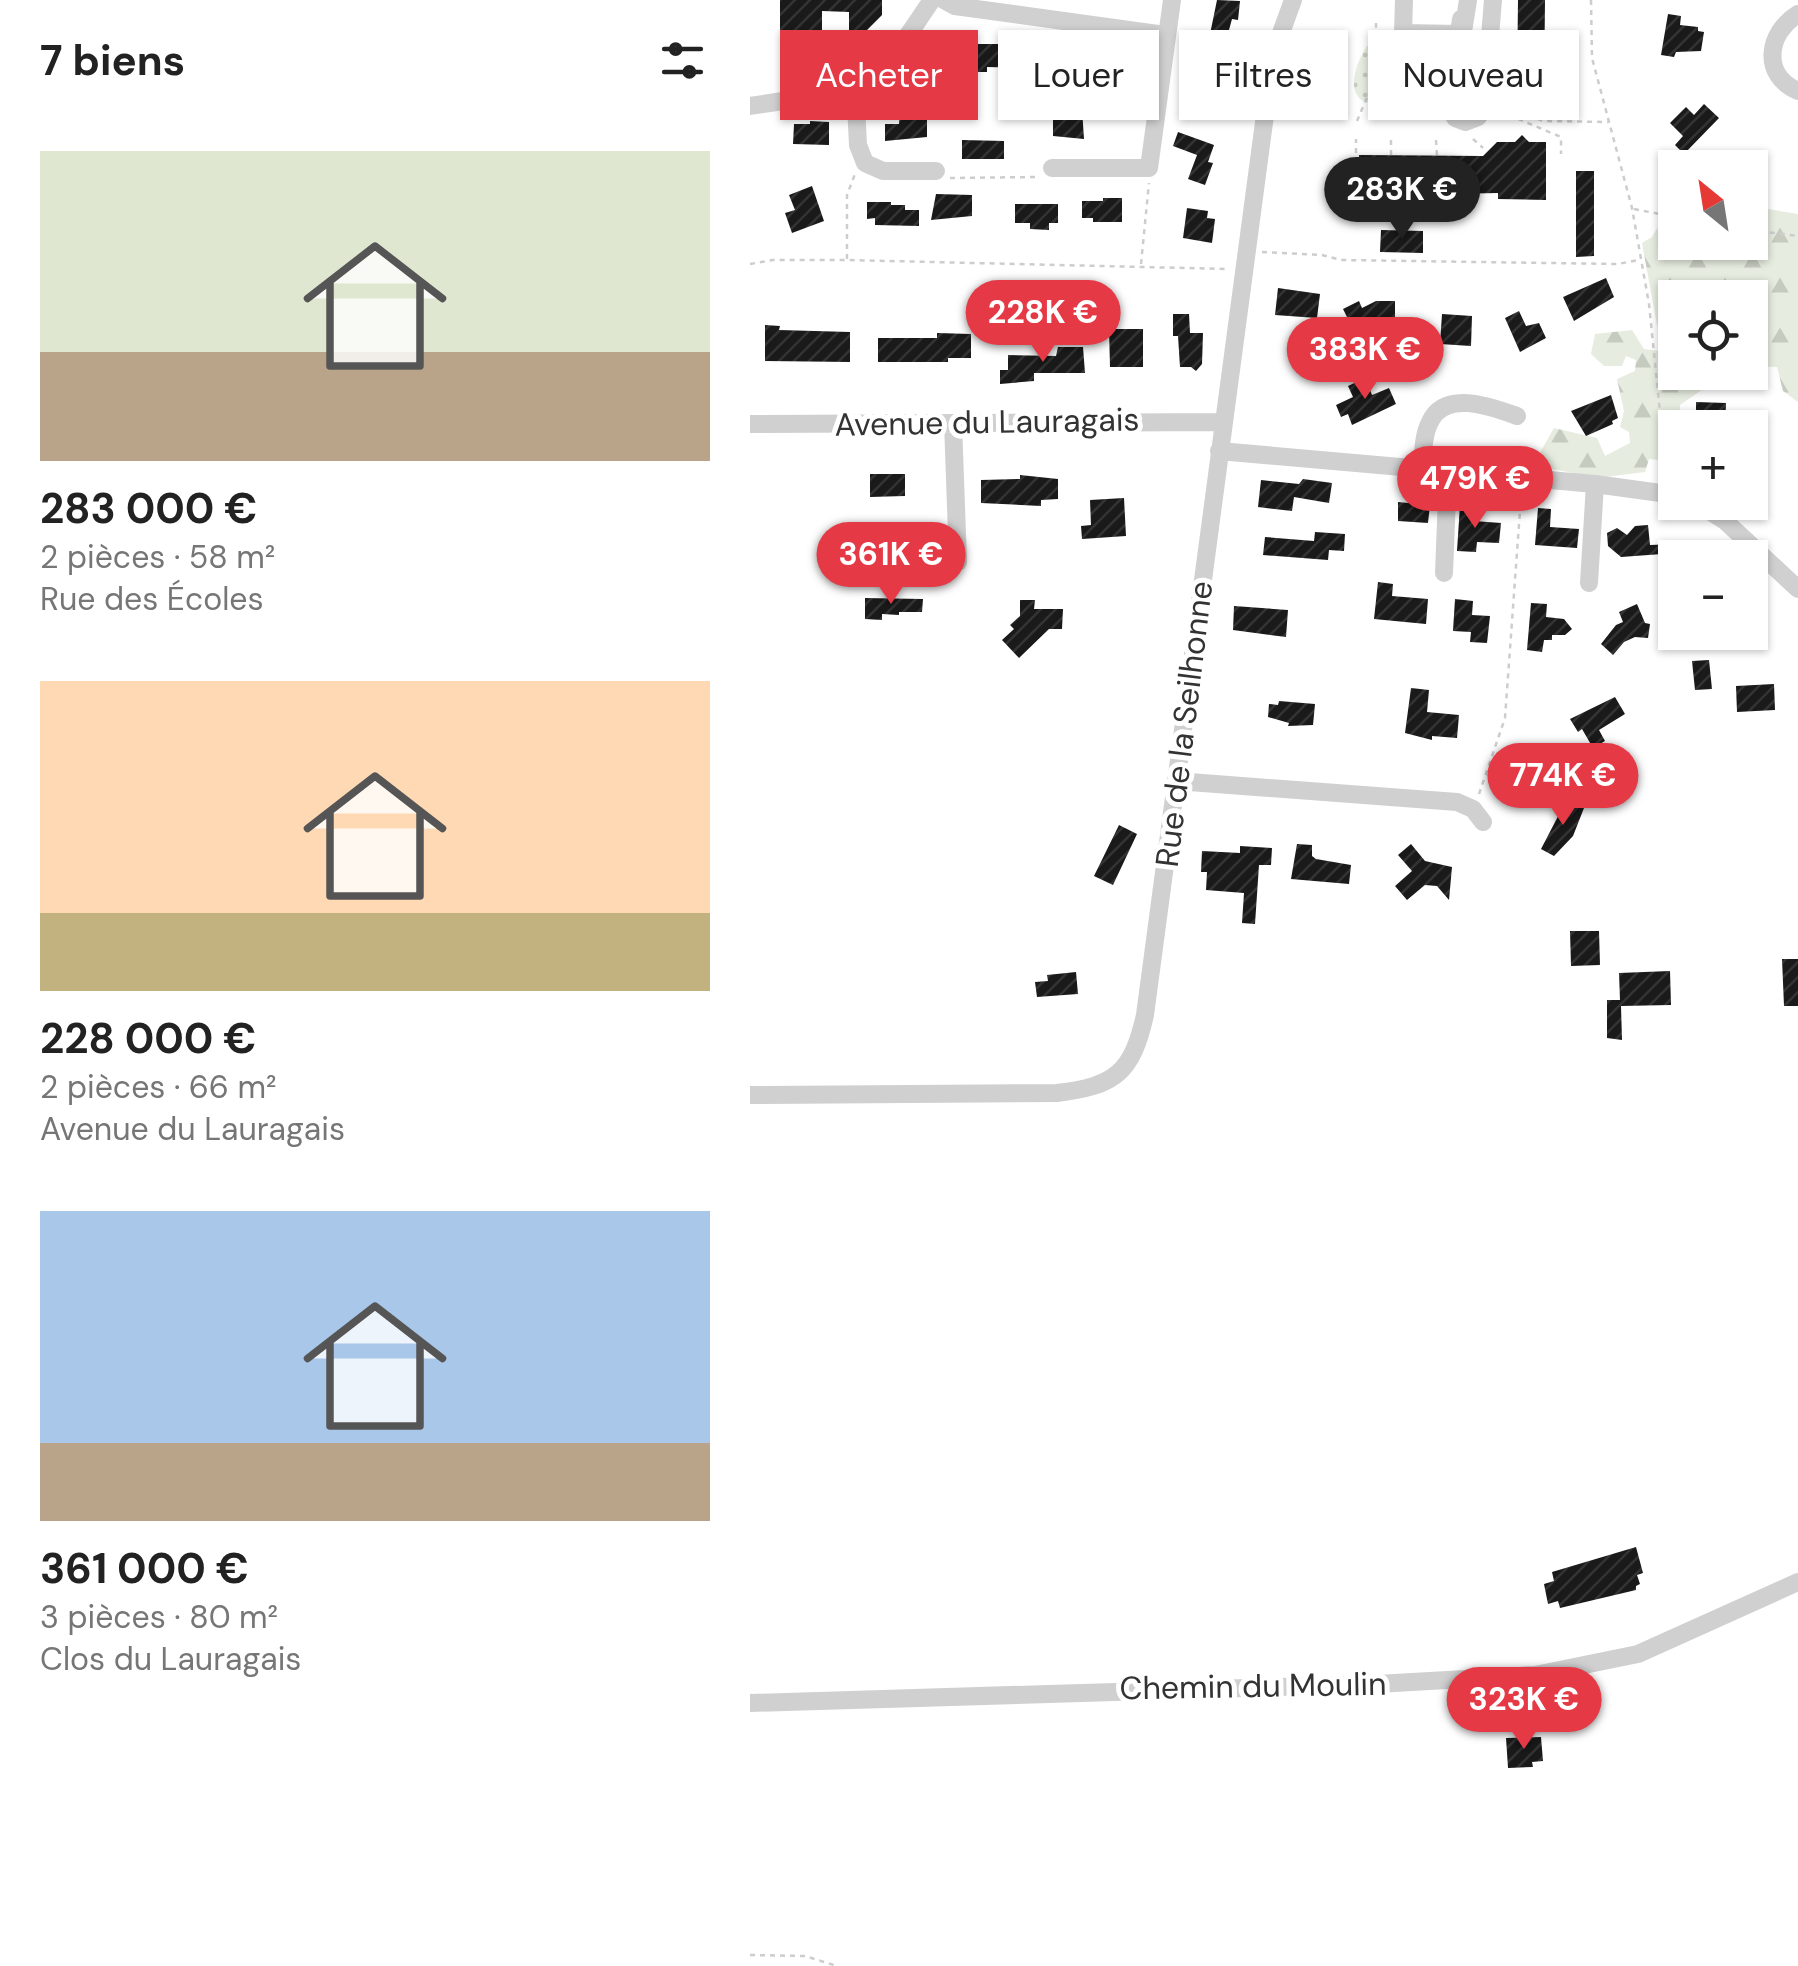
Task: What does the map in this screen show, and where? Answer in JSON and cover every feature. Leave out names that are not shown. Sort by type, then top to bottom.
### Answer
[{"type":"street","points":[[910,30],[932,0]]},
{"type":"street","points":[[944,0],[955,6],[1166,35]]},
{"type":"street","points":[[1052,168],[1149,168],[1172,0]]},
{"type":"street","name":"Rue de la Seilhonne","points":[[750,1095],[1057,1093],[1100,1086],[1127,1066],[1136,1051],[1145,1015],[1273,55],[1292,0]]},
{"type":"street","points":[[1403,30],[1404,0]]},
{"type":"street","points":[[1460,30],[1466,0]]},
{"type":"street","points":[[1462,30],[1466,0]]},
{"type":"street","points":[[1491,30],[1493,0]]},
{"type":"street","points":[[1798,14],[1779,29],[1772,52],[1778,75],[1798,91]]},
{"type":"street","points":[[750,106],[780,101]]},
{"type":"street","points":[[857,120],[858,145],[865,162],[883,171],[936,171]]},
{"type":"street","points":[[1422,469],[1430,420],[1439,410],[1450,405],[1479,404],[1517,416]]},
{"type":"street","name":"Avenue du Lauragais","points":[[750,424],[1223,422]]},
{"type":"street","points":[[953,423],[958,562]]},
{"type":"street","points":[[1220,451],[1658,492]]},
{"type":"street","points":[[1444,572],[1448,471]]},
{"type":"street","points":[[1589,583],[1595,484]]},
{"type":"street","points":[[1723,520],[1798,589]]},
{"type":"street","points":[[1176,782],[1457,802],[1478,816]]},
{"type":"street","name":"Chemin du Moulin","points":[[750,1702],[1377,1684],[1535,1675],[1638,1654],[1798,1582]]},
{"type":"path","points":[[1591,0],[1592,58],[1632,208],[1660,410]]},
{"type":"path","points":[[1376,23],[1376,30]]},
{"type":"path","points":[[1166,35],[1179,44]]},
{"type":"path","points":[[1357,121],[1368,95]]},
{"type":"path","points":[[1521,120],[1561,137],[1561,154]]},
{"type":"path","points":[[1541,120],[1609,122]]},
{"type":"path","points":[[1356,139],[1356,152]]},
{"type":"path","points":[[1391,139],[1391,155]]},
{"type":"path","points":[[1436,140],[1437,155]]},
{"type":"path","points":[[847,260],[847,195],[849,185],[865,162]]},
{"type":"path","points":[[936,171],[937,178],[1051,176],[1052,168]]},
{"type":"path","points":[[1140,266],[1149,168]]},
{"type":"path","points":[[1632,208],[1658,213]]},
{"type":"path","points":[[1768,232],[1798,236]]},
{"type":"path","points":[[750,264],[773,260],[847,260],[1140,266],[1322,255],[1340,260],[1460,264],[1618,264],[1639,260]]},
{"type":"path","points":[[1478,816],[1505,718],[1522,478]]},
{"type":"path","points":[[750,1955],[805,1956],[837,1966]]},
{"type":"green space","points":[[1368,46],[1368,102],[1355,91],[1358,64]]},
{"type":"green space","points":[[1768,209],[1798,214],[1798,402],[1783,391],[1777,367],[1768,367],[1768,280],[1658,280],[1658,326],[1642,243],[1658,227],[1658,260],[1768,260]]},
{"type":"green space","points":[[1632,330],[1644,349],[1658,351],[1658,390],[1702,390],[1680,405],[1680,410],[1658,410],[1658,460],[1649,459],[1645,472],[1597,478],[1533,465],[1554,428],[1597,438],[1605,456],[1630,443],[1629,432],[1620,427],[1624,411],[1617,379],[1635,371],[1636,360],[1626,356],[1622,366],[1604,366],[1591,354],[1595,334]]},
{"type":"building","points":[[780,0],[882,0],[882,15],[867,30],[849,30],[849,12],[822,11],[822,30],[780,30]]},
{"type":"building","points":[[1217,0],[1240,1],[1238,20],[1232,19],[1229,30],[1211,30]]},
{"type":"building","points":[[1518,0],[1545,0],[1545,30],[1518,30]]},
{"type":"building","points":[[1668,14],[1681,16],[1680,25],[1698,27],[1698,31],[1704,32],[1701,51],[1676,52],[1674,57],[1661,55]]},
{"type":"building","points":[[978,44],[998,44],[998,67],[978,72]]},
{"type":"building","points":[[1704,104],[1719,118],[1688,150],[1680,150],[1675,145],[1683,136],[1670,123],[1686,107],[1694,115]]},
{"type":"building","points":[[899,120],[927,120],[927,137],[885,141],[885,124],[899,124]]},
{"type":"building","points":[[1053,120],[1083,120],[1084,139],[1053,136]]},
{"type":"building","points":[[829,122],[829,145],[793,144],[794,124]]},
{"type":"building","points":[[1178,132],[1214,145],[1205,185],[1188,179],[1197,155],[1173,146]]},
{"type":"building","points":[[1522,135],[1529,142],[1546,142],[1546,200],[1498,199],[1498,193],[1359,196],[1359,155],[1483,156],[1497,142],[1515,142]]},
{"type":"building","points":[[962,140],[1004,141],[1004,159],[962,159]]},
{"type":"building","points":[[1576,171],[1594,171],[1594,256],[1576,257]]},
{"type":"building","points":[[812,186],[824,221],[792,233],[785,213],[795,210],[789,195]]},
{"type":"building","points":[[936,194],[972,195],[972,216],[931,220]]},
{"type":"building","points":[[1122,198],[1122,222],[1082,218],[1082,201]]},
{"type":"building","points":[[867,202],[891,202],[905,205],[905,210],[919,210],[919,226],[875,225],[875,218],[867,219]]},
{"type":"building","points":[[1015,204],[1058,204],[1058,223],[1049,223],[1049,230],[1030,229],[1030,223],[1015,223]]},
{"type":"building","points":[[1187,208],[1208,211],[1207,218],[1215,219],[1212,243],[1183,238]]},
{"type":"building","points":[[1381,230],[1423,231],[1423,253],[1380,252]]},
{"type":"building","points":[[1606,278],[1614,297],[1574,321],[1563,297]]},
{"type":"building","points":[[1278,288],[1320,294],[1317,318],[1275,315]]},
{"type":"building","points":[[1359,301],[1362,308],[1376,301],[1395,301],[1395,327],[1382,327],[1358,339],[1343,309]]},
{"type":"building","points":[[1519,311],[1526,326],[1539,323],[1546,338],[1520,352],[1505,318]]},
{"type":"building","points":[[1173,314],[1189,314],[1190,333],[1203,333],[1202,364],[1196,371],[1180,367]]},
{"type":"building","points":[[1442,314],[1472,316],[1471,346],[1440,344]]},
{"type":"building","points":[[765,325],[780,326],[779,330],[850,332],[850,362],[765,361]]},
{"type":"building","points":[[1109,329],[1143,329],[1143,367],[1110,367]]},
{"type":"building","points":[[937,333],[971,334],[971,358],[948,358],[948,362],[878,362],[878,338],[937,338]]},
{"type":"building","points":[[1058,347],[1083,347],[1085,373],[1034,373],[1034,381],[1000,384],[1000,370],[1008,370],[1008,355],[1056,356]]},
{"type":"building","points":[[1365,378],[1372,395],[1389,388],[1396,404],[1352,425],[1348,414],[1341,417],[1336,405],[1353,397],[1348,386]]},
{"type":"building","points":[[1611,395],[1618,418],[1586,436],[1571,411]]},
{"type":"building","points":[[1696,402],[1726,403],[1726,410],[1696,410]]},
{"type":"building","points":[[870,474],[905,474],[905,496],[870,497]]},
{"type":"building","points":[[1020,475],[1058,479],[1058,499],[1041,500],[1041,506],[981,503],[981,480],[1020,479]]},
{"type":"building","points":[[1303,479],[1332,483],[1329,503],[1294,497],[1292,511],[1258,507],[1261,480],[1299,484]]},
{"type":"building","points":[[1124,498],[1126,536],[1082,539],[1081,526],[1091,525],[1090,500]]},
{"type":"building","points":[[1398,502],[1430,505],[1428,523],[1398,521]]},
{"type":"building","points":[[1460,505],[1475,507],[1474,521],[1501,523],[1499,543],[1477,542],[1476,552],[1457,551]]},
{"type":"building","points":[[1538,508],[1551,509],[1550,527],[1579,529],[1577,548],[1535,545]]},
{"type":"building","points":[[1648,525],[1650,545],[1658,545],[1658,554],[1621,557],[1608,546],[1607,533],[1617,528],[1627,535],[1635,526]]},
{"type":"building","points":[[1315,532],[1345,534],[1344,551],[1329,550],[1328,560],[1263,555],[1265,537],[1314,541]]},
{"type":"building","points":[[1378,582],[1393,584],[1392,596],[1428,599],[1426,624],[1374,619]]},
{"type":"building","points":[[865,598],[923,599],[922,612],[882,614],[882,620],[865,619]]},
{"type":"building","points":[[1455,599],[1473,601],[1472,615],[1490,616],[1487,643],[1470,642],[1471,632],[1453,631]]},
{"type":"building","points":[[1020,600],[1035,600],[1034,609],[1063,609],[1062,629],[1049,629],[1019,658],[1002,640],[1020,616]]},
{"type":"building","points":[[1531,603],[1547,604],[1546,617],[1564,619],[1572,629],[1565,635],[1552,635],[1552,640],[1544,640],[1542,652],[1527,650]]},
{"type":"building","points":[[1637,604],[1645,623],[1650,624],[1648,638],[1635,637],[1624,642],[1613,655],[1601,644],[1623,622],[1619,612]]},
{"type":"building","points":[[1234,606],[1288,610],[1286,637],[1233,630]]},
{"type":"building","points":[[1709,660],[1712,689],[1695,690],[1692,661]]},
{"type":"building","points":[[1774,684],[1775,710],[1737,712],[1736,686]]},
{"type":"building","points":[[1411,688],[1429,690],[1427,712],[1459,715],[1457,738],[1432,736],[1432,740],[1405,733]]},
{"type":"building","points":[[1615,697],[1625,714],[1599,730],[1605,741],[1593,748],[1582,729],[1578,732],[1570,719]]},
{"type":"building","points":[[1279,701],[1315,704],[1313,725],[1288,726],[1289,723],[1268,717],[1269,704],[1278,705]]},
{"type":"building","points":[[1567,799],[1584,808],[1573,836],[1554,856],[1541,849]]},
{"type":"building","points":[[1119,825],[1137,834],[1113,885],[1094,876]]},
{"type":"building","points":[[1297,844],[1312,845],[1312,856],[1316,859],[1351,865],[1349,884],[1291,879]]},
{"type":"building","points":[[1411,844],[1425,861],[1452,867],[1449,900],[1437,886],[1425,885],[1407,900],[1395,886],[1412,871],[1398,855]]},
{"type":"building","points":[[1240,846],[1272,848],[1271,865],[1259,865],[1255,924],[1242,923],[1244,893],[1206,890],[1207,872],[1201,872],[1202,851],[1240,853]]},
{"type":"building","points":[[1570,931],[1599,931],[1600,965],[1571,966]]},
{"type":"building","points":[[1782,959],[1798,959],[1798,1006],[1784,1006]]},
{"type":"building","points":[[1670,971],[1671,1005],[1621,1006],[1622,1040],[1607,1038],[1607,1000],[1620,1000],[1619,973]]},
{"type":"building","points":[[1076,972],[1078,994],[1037,997],[1035,982],[1048,981],[1047,975]]},
{"type":"building","points":[[1636,1547],[1643,1573],[1637,1575],[1640,1584],[1636,1590],[1560,1608],[1558,1601],[1548,1604],[1544,1584],[1554,1581],[1552,1572]]},
{"type":"building","points":[[1541,1737],[1543,1761],[1532,1762],[1533,1767],[1508,1768],[1506,1738]]}]
